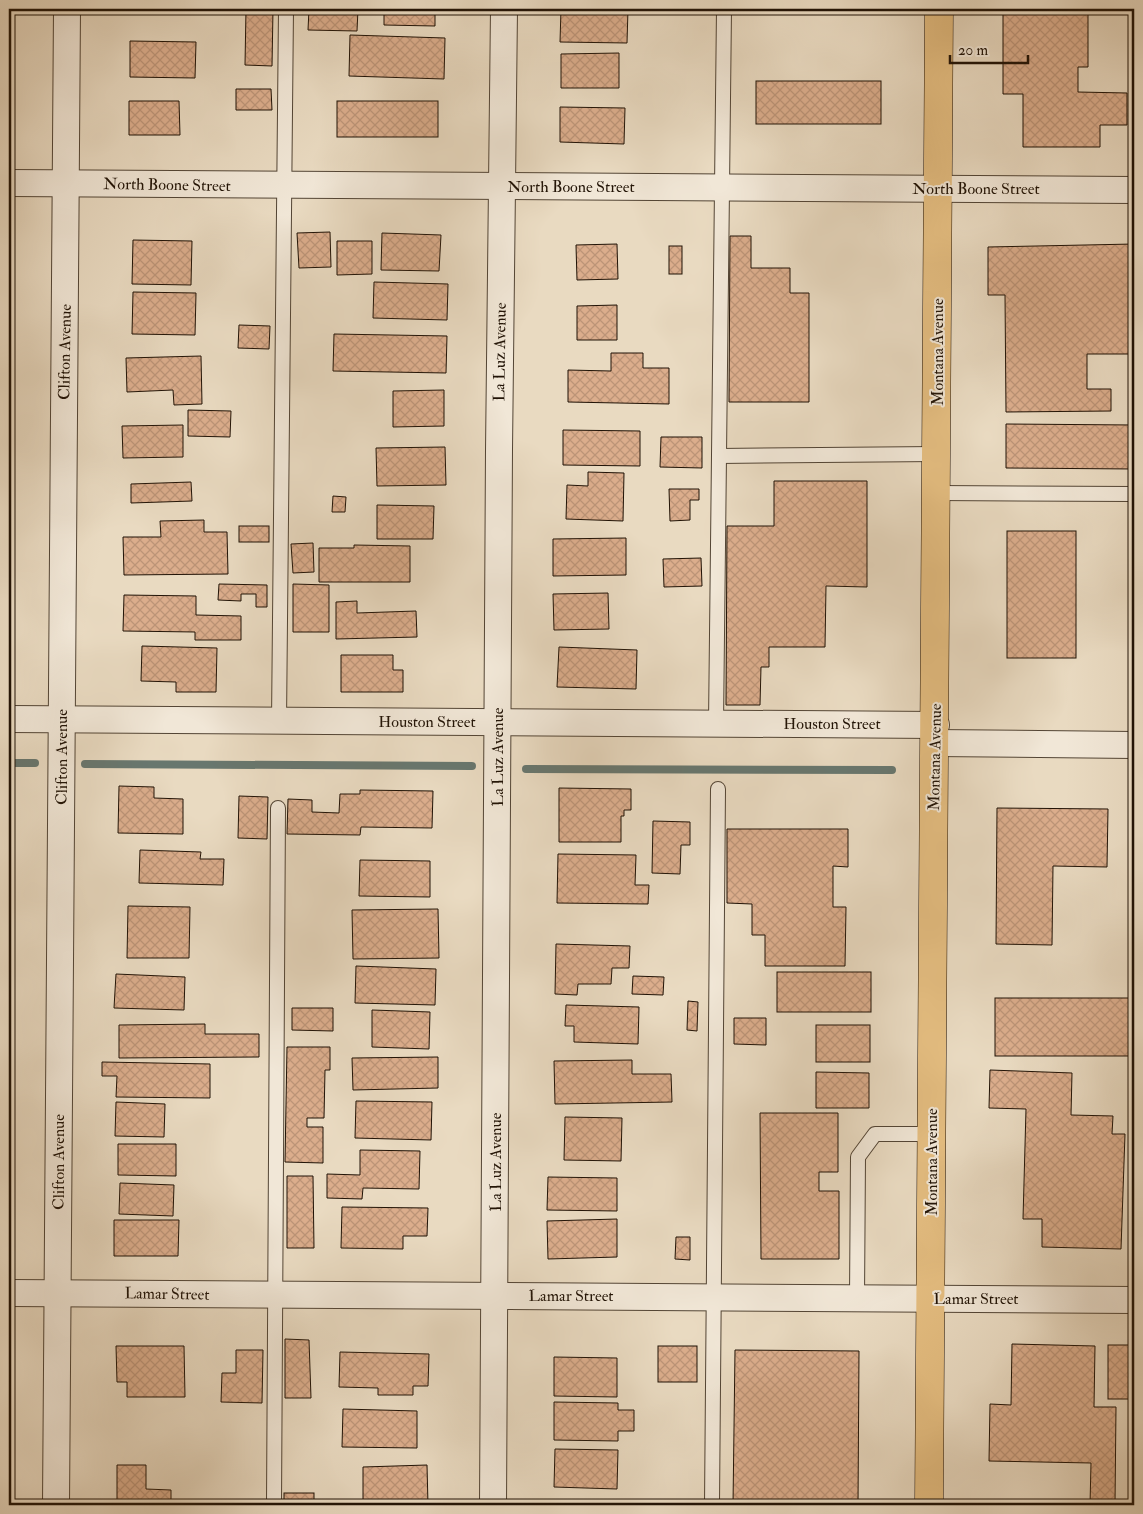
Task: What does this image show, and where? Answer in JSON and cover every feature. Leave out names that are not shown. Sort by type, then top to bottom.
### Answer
[{"type":"main road","name":"Montana Avenue","points":[[929,1505],[932,1298],[939,9]]},
{"type":"street","name":"Clifton Avenue","points":[[56,1505],[67,9]]},
{"type":"street","name":"La Luz Avenue","points":[[493,1505],[504,9]]},
{"type":"street","name":"North Boone Street","points":[[9,183],[1134,190]]},
{"type":"street","name":"Houston Street","points":[[9,719],[716,724],[1134,745]]},
{"type":"street","name":"Lamar Street","points":[[9,1293],[1134,1300]]},
{"type":"lane","points":[[279,722],[286,9]]},
{"type":"lane","points":[[716,724],[724,9]]},
{"type":"lane","points":[[719,456],[937,454]]},
{"type":"lane","points":[[937,493],[1134,494]]},
{"type":"lane","points":[[712,1505],[718,789]]},
{"type":"lane","points":[[274,1505],[278,808]]},
{"type":"lane","points":[[857,1298],[858,1157],[875,1134],[933,1134]]},
{"type":"building","points":[[159,9],[229,9],[229,14],[159,13]]},
{"type":"building","points":[[246,9],[273,9],[272,66],[245,65]]},
{"type":"building","points":[[309,9],[358,9],[357,31],[308,30]]},
{"type":"building","points":[[384,9],[435,9],[435,26],[384,25]]},
{"type":"building","points":[[561,9],[628,9],[627,43],[560,42]]},
{"type":"building","points":[[1003,9],[1088,9],[1088,67],[1078,67],[1078,92],[1127,93],[1127,125],[1100,125],[1100,147],[1023,147],[1023,94],[1003,94]]},
{"type":"building","points":[[350,35],[445,38],[444,79],[349,76]]},
{"type":"building","points":[[130,41],[196,42],[195,78],[130,77]]},
{"type":"building","points":[[619,53],[619,88],[561,88],[561,54]]},
{"type":"building","points":[[756,81],[881,81],[881,124],[756,124]]},
{"type":"building","points":[[236,89],[271,89],[272,110],[236,110]]},
{"type":"building","points":[[129,101],[179,101],[180,135],[129,135]]},
{"type":"building","points":[[337,101],[438,101],[438,137],[337,137]]},
{"type":"building","points":[[560,107],[625,108],[624,144],[560,142]]},
{"type":"building","points":[[330,232],[331,267],[299,268],[297,233]]},
{"type":"building","points":[[382,233],[441,235],[439,271],[381,270]]},
{"type":"building","points":[[730,236],[751,236],[751,268],[790,268],[790,293],[809,293],[809,402],[729,402]]},
{"type":"building","points":[[133,240],[192,241],[191,285],[132,284]]},
{"type":"building","points":[[337,241],[372,241],[372,274],[337,275]]},
{"type":"building","points":[[617,244],[618,279],[577,280],[576,245]]},
{"type":"building","points":[[1134,244],[1134,354],[1087,354],[1087,389],[1111,389],[1111,411],[1006,412],[1005,295],[988,295],[988,247]]},
{"type":"building","points":[[669,246],[682,246],[682,274],[669,274]]},
{"type":"building","points":[[374,282],[448,284],[447,320],[373,318]]},
{"type":"building","points":[[133,292],[196,293],[195,335],[132,334]]},
{"type":"building","points":[[617,305],[617,340],[577,340],[577,306]]},
{"type":"building","points":[[239,325],[270,326],[269,349],[238,348]]},
{"type":"building","points":[[334,334],[447,336],[446,373],[333,371]]},
{"type":"building","points":[[611,353],[643,353],[643,368],[669,368],[669,404],[568,402],[568,370],[611,371]]},
{"type":"building","points":[[201,356],[202,404],[174,405],[173,390],[127,392],[126,358]]},
{"type":"building","points":[[444,390],[444,426],[393,427],[393,391]]},
{"type":"building","points":[[188,410],[231,411],[230,437],[188,436]]},
{"type":"building","points":[[1006,424],[1134,425],[1134,469],[1006,468]]},
{"type":"building","points":[[183,425],[183,457],[123,458],[122,426]]},
{"type":"building","points":[[563,430],[640,431],[640,466],[563,465]]},
{"type":"building","points":[[661,437],[702,437],[702,468],[660,467]]},
{"type":"building","points":[[445,447],[446,485],[377,486],[376,448]]},
{"type":"building","points":[[588,472],[624,473],[623,521],[566,519],[567,485],[588,486]]},
{"type":"building","points":[[774,481],[867,481],[867,587],[826,586],[825,647],[769,647],[769,667],[761,667],[760,705],[726,705],[727,526],[774,526]]},
{"type":"building","points":[[191,482],[192,501],[131,503],[131,484]]},
{"type":"building","points":[[669,489],[699,489],[699,500],[690,500],[690,520],[670,521]]},
{"type":"building","points":[[333,496],[346,497],[345,512],[332,512]]},
{"type":"building","points":[[377,505],[434,506],[433,539],[377,539]]},
{"type":"building","points":[[204,520],[204,532],[227,532],[228,574],[124,575],[123,537],[161,537],[160,521]]},
{"type":"building","points":[[239,526],[269,526],[269,542],[239,542]]},
{"type":"building","points":[[1007,531],[1076,531],[1076,658],[1007,658]]},
{"type":"building","points":[[626,538],[626,575],[553,576],[553,539]]},
{"type":"building","points":[[313,543],[314,572],[293,573],[291,544]]},
{"type":"building","points":[[354,545],[410,546],[410,582],[319,582],[319,548],[354,548]]},
{"type":"building","points":[[701,558],[702,586],[664,587],[663,559]]},
{"type":"building","points":[[219,584],[267,585],[267,607],[256,607],[256,594],[241,594],[241,601],[218,600]]},
{"type":"building","points":[[293,584],[329,585],[329,632],[293,632]]},
{"type":"building","points":[[608,593],[609,629],[554,630],[553,594]]},
{"type":"building","points":[[124,595],[196,596],[196,615],[241,616],[241,640],[195,640],[195,632],[123,631]]},
{"type":"building","points":[[357,601],[357,613],[416,611],[417,637],[336,639],[336,602]]},
{"type":"building","points":[[142,646],[217,648],[216,692],[176,692],[176,682],[141,681]]},
{"type":"building","points":[[559,647],[637,650],[636,689],[557,687]]},
{"type":"building","points":[[341,655],[393,655],[393,670],[403,670],[403,692],[341,692]]},
{"type":"building","points":[[119,786],[154,787],[154,798],[183,799],[183,834],[118,833]]},
{"type":"building","points":[[559,788],[631,789],[631,810],[624,810],[624,816],[621,816],[621,842],[559,842]]},
{"type":"building","points":[[360,790],[433,791],[432,828],[361,827],[360,835],[287,834],[288,799],[312,800],[312,812],[339,813],[340,794],[360,794]]},
{"type":"building","points":[[239,796],[268,797],[267,839],[238,838]]},
{"type":"building","points":[[997,808],[1108,809],[1107,867],[1053,866],[1052,945],[996,944]]},
{"type":"building","points":[[653,821],[690,822],[690,845],[681,845],[680,874],[652,873]]},
{"type":"building","points":[[727,829],[848,829],[848,867],[833,866],[833,907],[846,907],[845,966],[765,966],[765,935],[752,935],[752,904],[727,903]]},
{"type":"building","points":[[140,850],[201,852],[200,859],[224,859],[223,885],[139,883]]},
{"type":"building","points":[[558,854],[636,855],[635,885],[649,885],[648,904],[557,903]]},
{"type":"building","points":[[360,860],[430,861],[430,897],[359,896]]},
{"type":"building","points":[[128,906],[190,907],[189,958],[127,958]]},
{"type":"building","points":[[438,909],[439,958],[353,959],[352,910]]},
{"type":"building","points":[[556,944],[630,946],[629,968],[612,968],[611,984],[578,984],[577,995],[555,994]]},
{"type":"building","points":[[356,966],[436,969],[435,1005],[355,1003]]},
{"type":"building","points":[[777,972],[871,972],[871,1012],[777,1012]]},
{"type":"building","points":[[116,974],[185,977],[184,1010],[114,1008]]},
{"type":"building","points":[[633,976],[664,977],[663,995],[632,994]]},
{"type":"building","points":[[995,998],[1134,998],[1134,1056],[995,1056]]},
{"type":"building","points":[[688,1001],[698,1002],[697,1031],[687,1030]]},
{"type":"building","points":[[566,1005],[639,1007],[638,1044],[574,1042],[574,1026],[565,1026]]},
{"type":"building","points":[[292,1008],[333,1008],[333,1031],[292,1030]]},
{"type":"building","points":[[372,1010],[430,1012],[429,1049],[372,1047]]},
{"type":"building","points":[[734,1018],[766,1018],[766,1045],[734,1044]]},
{"type":"building","points":[[205,1024],[205,1034],[259,1034],[259,1057],[119,1058],[119,1025]]},
{"type":"building","points":[[816,1025],[870,1025],[870,1062],[816,1062]]},
{"type":"building","points":[[287,1047],[330,1047],[330,1070],[325,1070],[324,1118],[307,1118],[307,1127],[323,1127],[323,1163],[285,1162]]},
{"type":"building","points":[[438,1057],[438,1088],[353,1090],[352,1058]]},
{"type":"building","points":[[632,1060],[632,1074],[671,1074],[672,1102],[555,1104],[554,1061]]},
{"type":"building","points":[[102,1062],[210,1064],[210,1098],[116,1097],[117,1076],[102,1076]]},
{"type":"building","points":[[990,1070],[1072,1073],[1071,1115],[1113,1116],[1112,1134],[1125,1134],[1121,1249],[1042,1247],[1042,1219],[1023,1219],[1026,1109],[989,1108]]},
{"type":"building","points":[[816,1072],[869,1073],[869,1108],[816,1108]]},
{"type":"building","points":[[356,1101],[432,1102],[431,1140],[355,1138]]},
{"type":"building","points":[[116,1102],[165,1104],[164,1137],[115,1136]]},
{"type":"building","points":[[760,1113],[838,1113],[838,1172],[819,1172],[819,1191],[839,1191],[839,1259],[761,1259]]},
{"type":"building","points":[[565,1117],[622,1118],[621,1161],[564,1160]]},
{"type":"building","points":[[118,1144],[176,1144],[176,1176],[118,1175]]},
{"type":"building","points":[[360,1150],[420,1151],[419,1189],[363,1188],[362,1199],[327,1198],[327,1174],[360,1175]]},
{"type":"building","points":[[287,1176],[313,1176],[314,1248],[287,1248]]},
{"type":"building","points":[[548,1177],[617,1178],[617,1211],[547,1210]]},
{"type":"building","points":[[120,1183],[174,1185],[173,1216],[119,1214]]},
{"type":"building","points":[[342,1207],[428,1208],[427,1236],[403,1236],[403,1249],[341,1248]]},
{"type":"building","points":[[617,1219],[617,1257],[548,1259],[547,1221]]},
{"type":"building","points":[[114,1220],[179,1220],[178,1256],[114,1256]]},
{"type":"building","points":[[676,1237],[690,1237],[690,1260],[675,1259]]},
{"type":"building","points":[[285,1339],[309,1340],[311,1398],[285,1398]]},
{"type":"building","points":[[1012,1344],[1095,1346],[1094,1407],[1116,1407],[1115,1505],[1090,1505],[1091,1463],[989,1461],[990,1404],[1011,1405]]},
{"type":"building","points":[[1108,1345],[1131,1345],[1131,1399],[1108,1399]]},
{"type":"building","points":[[116,1346],[184,1346],[185,1397],[127,1397],[127,1382],[117,1382]]},
{"type":"building","points":[[658,1346],[697,1346],[697,1382],[658,1382]]},
{"type":"building","points":[[236,1350],[263,1350],[262,1403],[221,1402],[222,1373],[236,1373]]},
{"type":"building","points":[[735,1350],[859,1351],[858,1505],[733,1505]]},
{"type":"building","points":[[340,1352],[429,1354],[428,1386],[413,1386],[413,1395],[378,1395],[378,1388],[339,1387]]},
{"type":"building","points":[[554,1357],[617,1358],[617,1397],[554,1396]]},
{"type":"building","points":[[554,1402],[618,1403],[618,1410],[634,1410],[634,1431],[618,1431],[618,1441],[554,1440]]},
{"type":"building","points":[[343,1409],[417,1411],[417,1448],[342,1447]]},
{"type":"building","points":[[555,1449],[618,1450],[617,1489],[554,1487]]},
{"type":"building","points":[[117,1465],[146,1465],[146,1489],[171,1490],[171,1505],[117,1505]]},
{"type":"building","points":[[427,1465],[428,1505],[363,1505],[363,1467]]},
{"type":"building","points":[[284,1493],[314,1493],[314,1505],[284,1505]]},
{"type":"building","points":[[562,1502],[604,1504],[604,1505],[562,1505]]},
{"type":"waterway","points":[[9,763],[35,763]]},
{"type":"waterway","points":[[85,764],[472,766]]},
{"type":"waterway","points":[[526,769],[892,770]]}]
